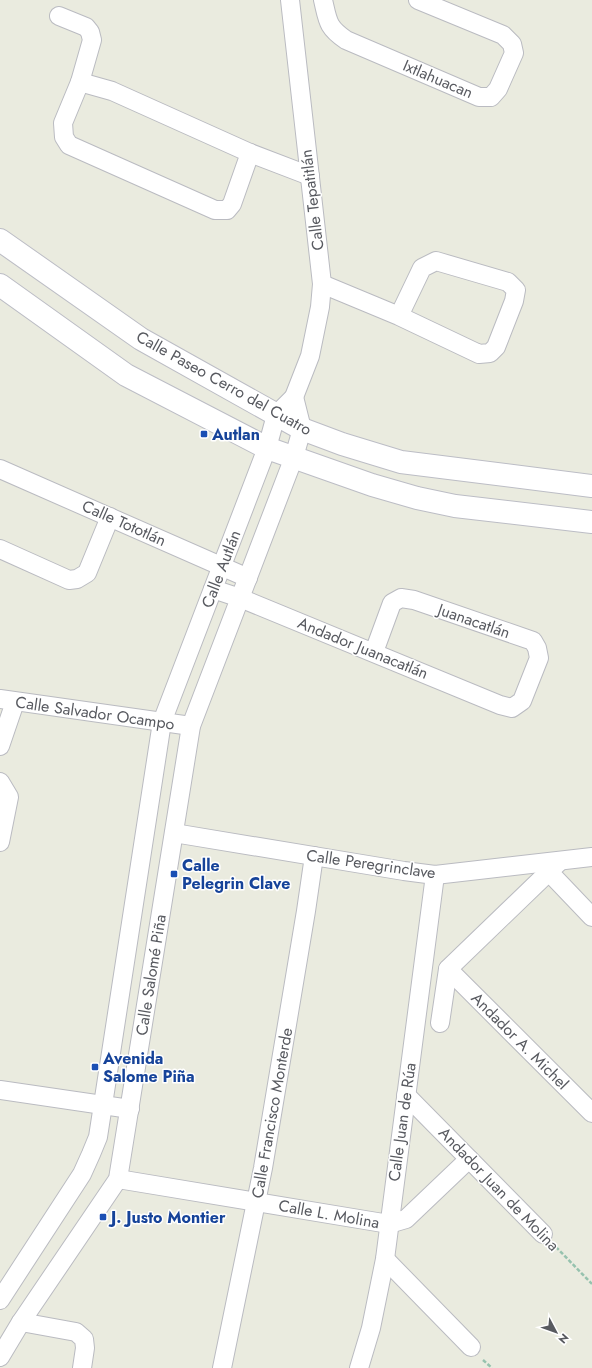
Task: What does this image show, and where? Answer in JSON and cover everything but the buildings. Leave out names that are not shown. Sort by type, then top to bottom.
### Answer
[{"type":"street","name":"Calle Tepatitlán","points":[[276,415],[294,397],[310,356],[320,307],[322,284],[290,0]]},
{"type":"street","name":"Ixtlahuacan","points":[[323,0],[329,24],[335,33],[346,40],[479,97],[491,97],[498,89],[514,53],[512,44],[503,36],[418,0]]},
{"type":"street","points":[[59,16],[86,27],[90,32],[92,40],[80,82],[63,123],[64,137],[69,145],[215,210],[227,210],[232,204],[250,153]]},
{"type":"street","points":[[80,82],[112,91],[250,153],[310,176]]},
{"type":"street","name":"Calle Paseo Cerro del Cuatro","points":[[0,240],[141,339],[302,429],[342,444],[401,462],[592,486]]},
{"type":"street","points":[[322,284],[399,316],[479,354],[490,353],[496,348],[514,301],[516,290],[508,282],[436,261],[422,268],[399,316]]},
{"type":"street","name":"Calle Paseo Cerro del Cuatro","points":[[0,285],[126,375],[267,448],[372,485],[416,498],[455,506],[592,522]]},
{"type":"street","points":[[294,397],[302,429]]},
{"type":"street","name":"Calle Autlán","points":[[162,722],[267,448],[276,415]]},
{"type":"street","name":"Calle Autlán","points":[[191,726],[294,457],[302,429]]},
{"type":"street","name":"Calle Tototlán","points":[[0,469],[248,578]]},
{"type":"street","points":[[0,549],[69,580],[77,579],[87,573],[110,517]]},
{"type":"street","name":"Andador Juanacatlán","points":[[213,589],[240,598],[374,652],[500,705],[512,708]]},
{"type":"street","name":"Juanacatlán","points":[[374,652],[392,603],[401,598],[414,600],[533,641],[537,648],[539,658],[522,701],[512,708]]},
{"type":"street","points":[[0,746],[8,700]]},
{"type":"street","name":"Calle Salvador Ocampo","points":[[8,700],[191,726]]},
{"type":"street","name":"Calle Salomé Piña","points":[[0,1300],[82,1174],[98,1137],[162,722]]},
{"type":"street","name":"Calle Salomé Piña","points":[[0,1357],[21,1322],[118,1178],[191,726]]},
{"type":"street","points":[[0,782],[8,798],[0,842]]},
{"type":"street","name":"Calle Peregrinclave","points":[[174,833],[435,875],[554,867],[592,857]]},
{"type":"street","name":"Calle Francisco Monterde","points":[[222,1368],[263,1168],[314,856]]},
{"type":"street","points":[[440,1023],[448,969],[554,867],[592,917]]},
{"type":"street","name":"Calle Juan de Rúa","points":[[359,1368],[371,1328],[385,1258],[435,875]]},
{"type":"street","name":"Andador A. Michel","points":[[448,969],[592,1113]]},
{"type":"street","points":[[0,1090],[130,1109]]},
{"type":"street","name":"Andador Juan de Molina","points":[[406,1094],[542,1234]]},
{"type":"street","name":"Calle L. Molina","points":[[118,1178],[389,1224],[406,1219],[469,1159]]},
{"type":"street","points":[[385,1258],[471,1347]]},
{"type":"street","points":[[21,1322],[76,1332],[84,1339],[85,1348],[82,1368]]},
{"type":"path","name":"Andador Juan de Molina","points":[[542,1234],[592,1284]]},
{"type":"place","name":"Autlan","points":[[204,434]]},
{"type":"place","name":"Calle Pelegrin Clave","points":[[174,874]]},
{"type":"place","name":"Avenida Salome Piña","points":[[95,1067]]},
{"type":"place","name":"J. Justo Montier","points":[[103,1217]]}]
